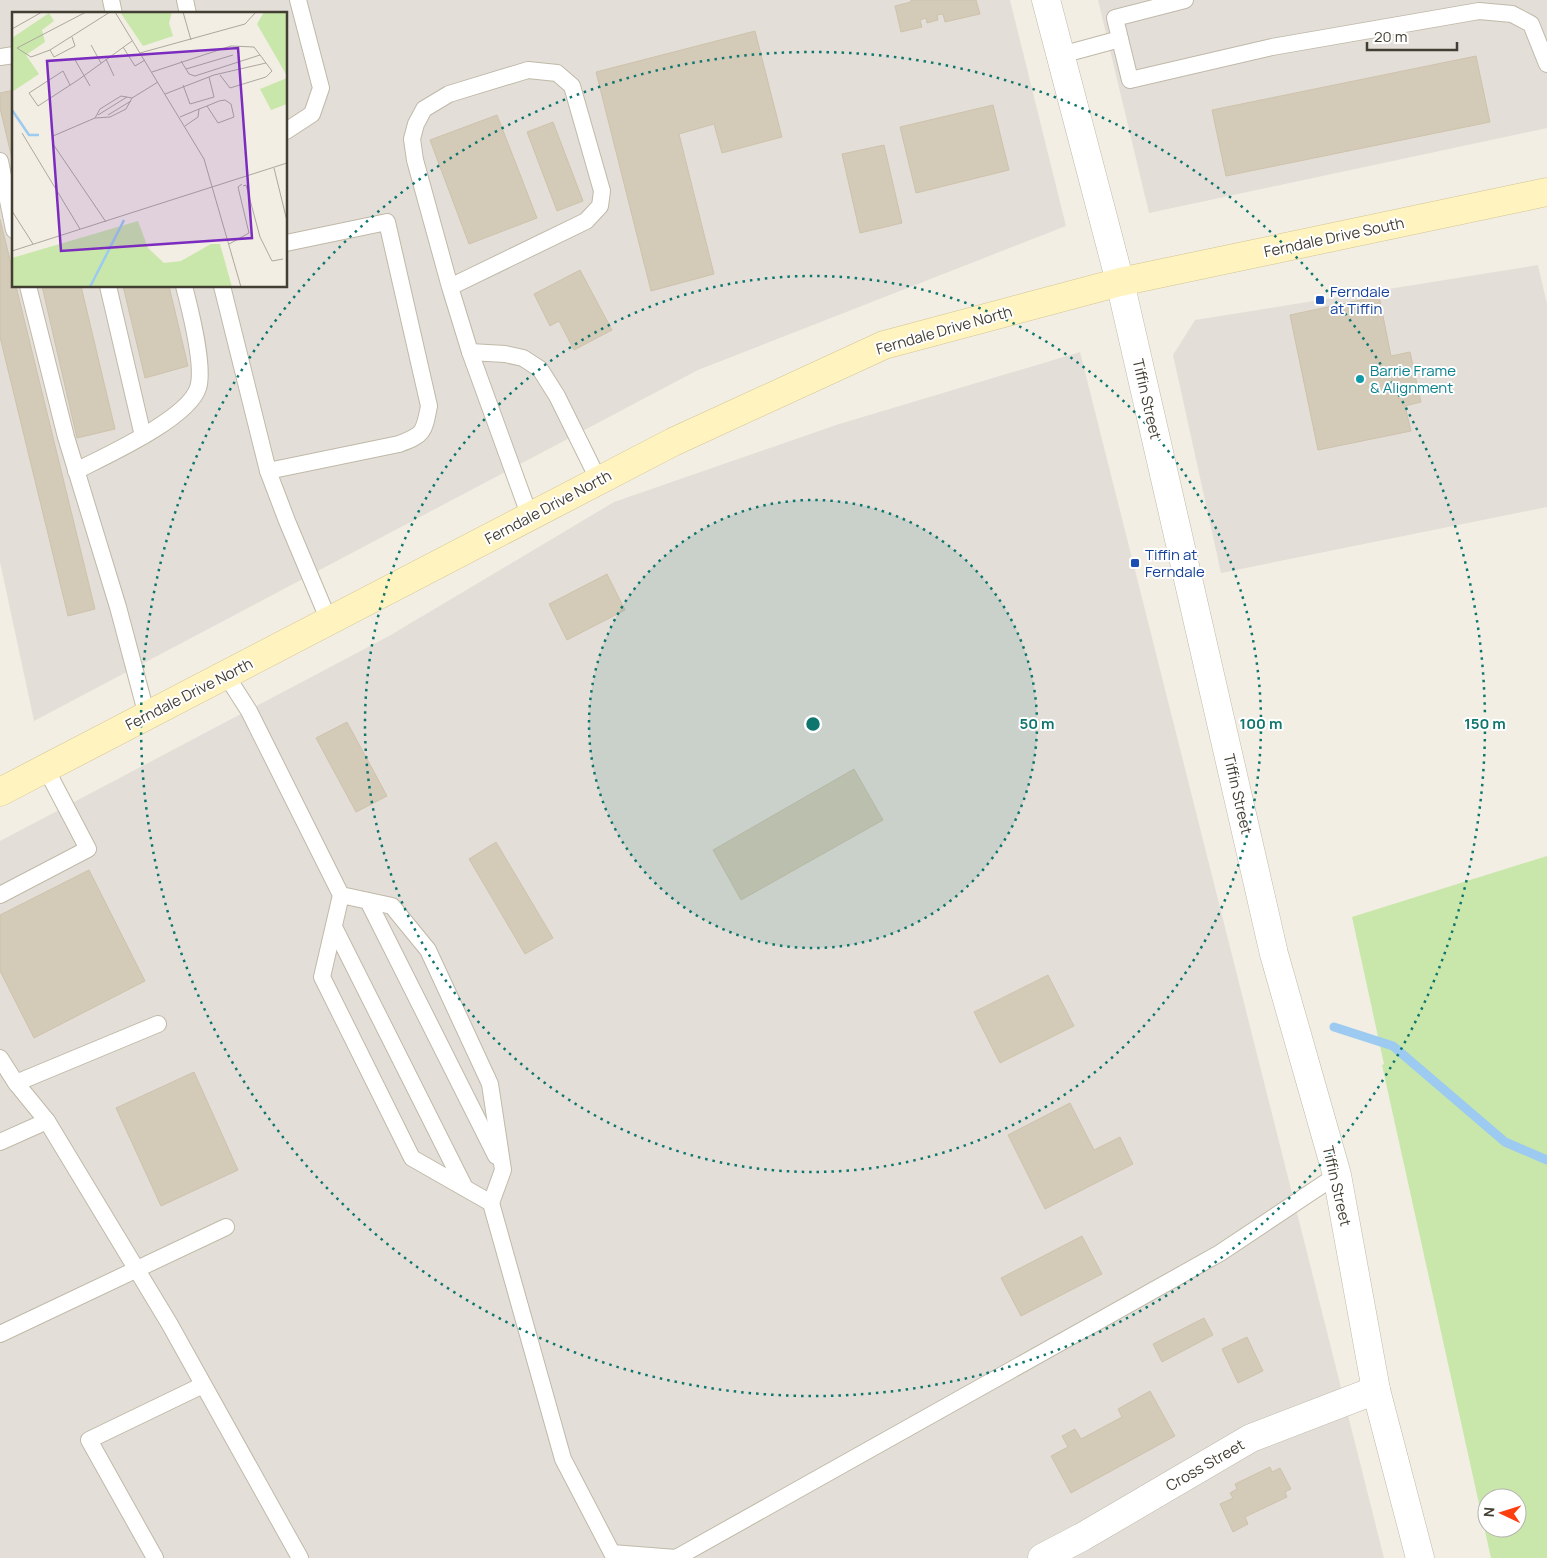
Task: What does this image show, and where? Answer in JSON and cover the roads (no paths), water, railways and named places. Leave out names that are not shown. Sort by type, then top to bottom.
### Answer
[{"type":"main road","name":"Ferndale Drive South","points":[[1120,282],[1547,192]]},
{"type":"main road","name":"Ferndale Drive North","points":[[0,792],[673,442],[884,345],[1120,282]]},
{"type":"street","name":"Tiffin Street","points":[[1046,0],[1120,282],[1274,954],[1337,1175],[1376,1390],[1420,1558]]},
{"type":"street","name":"Cross Street","points":[[1042,1558],[1082,1537],[1251,1438],[1376,1390]]},
{"type":"lane","points":[[288,130],[312,114],[320,88],[298,0]]},
{"type":"lane","points":[[1185,0],[1114,18],[1130,80],[1272,47],[1479,12],[1512,14],[1531,24],[1547,64]]},
{"type":"lane","points":[[1061,54],[1120,39]]},
{"type":"lane","points":[[450,288],[586,221],[600,206],[602,191],[572,86],[557,73],[528,70],[449,94],[424,109],[416,124],[412,139],[415,160],[450,288],[470,352],[530,516]]},
{"type":"lane","points":[[0,161],[12,220]]},
{"type":"lane","points":[[268,471],[399,444],[417,437],[425,426],[429,406],[387,222],[288,243]]},
{"type":"lane","points":[[28,288],[66,438],[118,607],[147,716]]},
{"type":"lane","points":[[108,288],[143,436]]},
{"type":"lane","points":[[76,471],[143,436],[182,411],[198,389],[200,367],[184,288]]},
{"type":"lane","points":[[222,288],[268,471],[329,621]]},
{"type":"lane","points":[[470,352],[505,354],[523,358],[540,369],[557,396],[599,480]]},
{"type":"lane","points":[[226,675],[248,711],[342,895],[322,977],[412,1158],[491,1203]]},
{"type":"lane","points":[[0,895],[88,849],[46,767]]},
{"type":"lane","points":[[342,895],[392,906],[428,950],[490,1084],[503,1170],[491,1203],[563,1459],[612,1553],[676,1558],[1220,1252],[1337,1175]]},
{"type":"lane","points":[[368,901],[503,1170]]},
{"type":"lane","points":[[334,927],[465,1188]]},
{"type":"lane","points":[[16,1084],[158,1024]]},
{"type":"lane","points":[[0,1058],[16,1084],[47,1121],[137,1270],[300,1558]]},
{"type":"lane","points":[[0,1142],[47,1121]]},
{"type":"lane","points":[[0,1334],[226,1227]]},
{"type":"lane","points":[[155,1558],[89,1440],[203,1385]]},
{"type":"waterway","points":[[1334,1027],[1393,1046],[1505,1142],[1547,1160]]},
{"type":"place","name":"Ferndale at Tiffin","points":[[1320,300]]},
{"type":"place","name":"Barrie Frame & Alignment","points":[[1360,379]]},
{"type":"place","name":"Tiffin at Ferndale","points":[[1135,563]]}]
